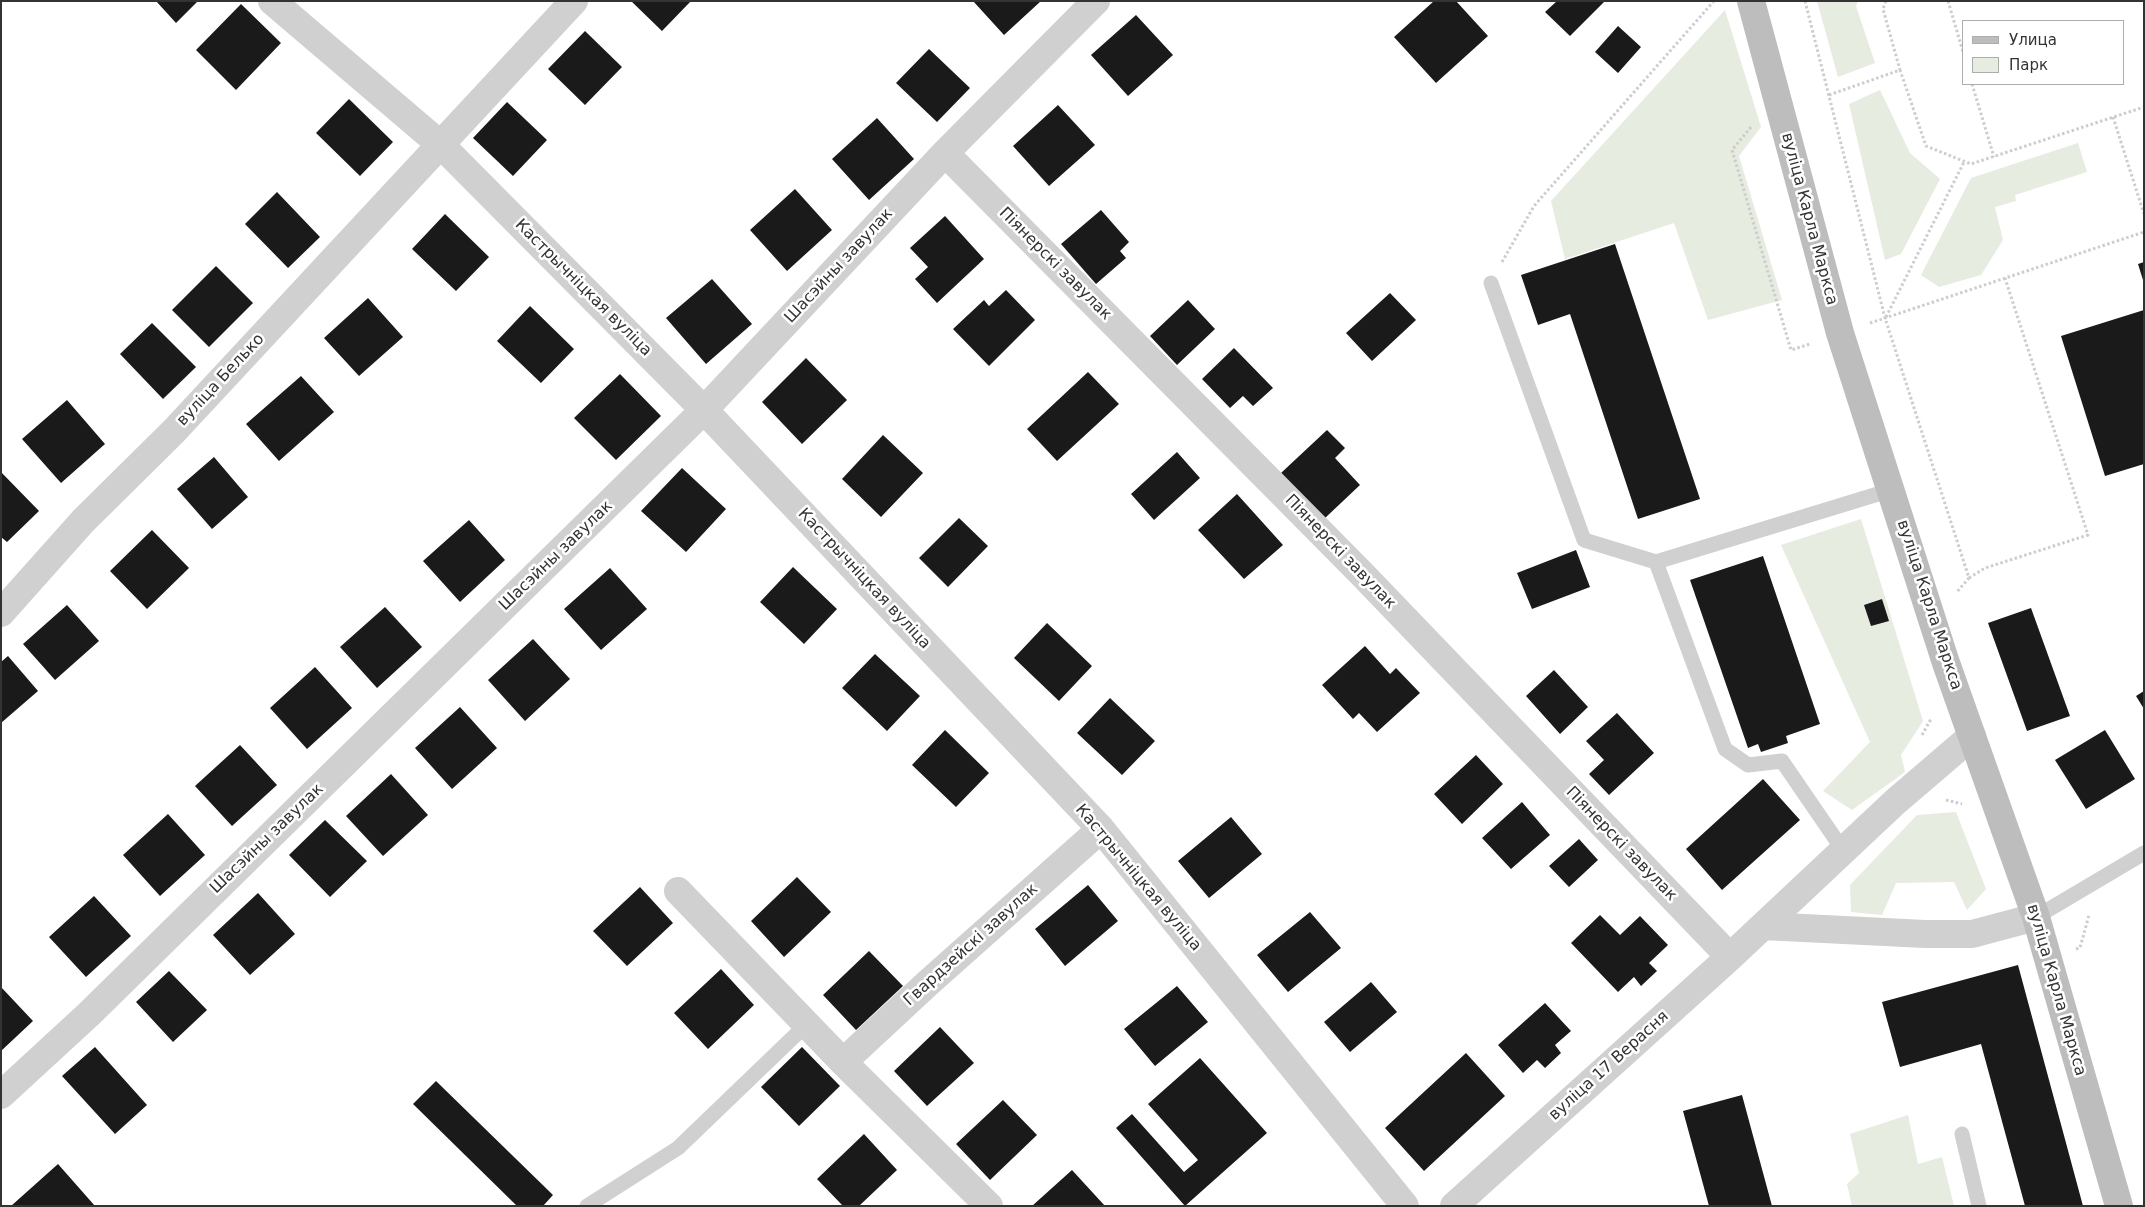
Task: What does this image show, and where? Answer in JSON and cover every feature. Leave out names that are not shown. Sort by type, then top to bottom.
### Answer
[{"type":"street","name":"вуліца Белько","points":[[1,613],[84,521],[174,431],[574,1]]},
{"type":"street","name":"Шасэйны завулак","points":[[1,1095],[89,1014],[704,410],[945,153],[1096,1]]},
{"type":"street","name":"вуліца Карла Маркса","points":[[1751,1],[1840,333],[1946,663],[2036,918],[2119,1206]]},
{"type":"street","name":"Кастрычніцкая вуліца","points":[[281,4],[440,146],[704,410],[1101,829],[1406,1206]]},
{"type":"street","name":"Піянерскі завулак","points":[[945,153],[1361,573],[1730,957]]},
{"type":"street","name":"вуліца 17 Верасня","points":[[1454,1206],[1730,957],[1924,776],[1972,736]]},
{"type":"street","name":"Гвардзейскі завулак","points":[[843,1062],[928,983],[1101,829]]},
{"type":"street","points":[[678,891],[843,1062],[990,1206]]},
{"type":"street","points":[[1763,926],[1972,934],[2036,918]]},
{"type":"lane","points":[[1491,283],[1584,540],[1656,562],[1891,490]]},
{"type":"lane","points":[[1656,562],[1726,749],[1748,765],[1782,761],[1843,850]]},
{"type":"lane","points":[[2036,918],[2144,853]]},
{"type":"lane","points":[[587,1206],[678,1148],[807,1024]]},
{"type":"lane","points":[[1962,1134],[1979,1206]]},
{"type":"path","points":[[1491,283],[1534,206],[1714,1]]},
{"type":"path","points":[[1805,1],[1885,318],[1969,578]]},
{"type":"path","points":[[1886,1],[1883,8],[1900,70],[1926,146],[1964,162],[1971,164],[1994,157],[2144,107]]},
{"type":"path","points":[[1948,1],[1962,48]]},
{"type":"path","points":[[1829,95],[1900,70]]},
{"type":"path","points":[[1972,85],[1994,157]]},
{"type":"path","points":[[2113,117],[2144,214]]},
{"type":"path","points":[[1754,124],[1732,150],[1791,350],[2144,232]]},
{"type":"path","points":[[1885,318],[1964,162]]},
{"type":"path","points":[[1953,596],[1969,578],[1985,568],[2088,534],[2005,278]]},
{"type":"path","points":[[2048,959],[2080,948],[2090,917],[2075,894]]},
{"type":"green space","points":[[1817,1],[1858,1],[1856,6],[1875,63],[1838,77]]},
{"type":"green space","points":[[1725,10],[1761,127],[1739,156],[1782,300],[1708,320],[1674,223],[1565,259],[1551,201]]},
{"type":"green space","points":[[1880,90],[1910,153],[1940,179],[1901,254],[1885,260],[1849,104]]},
{"type":"green space","points":[[2078,143],[2087,172],[2015,195],[2016,201],[1995,207],[2003,240],[1981,275],[1939,287],[1921,275],[1971,178]]},
{"type":"green space","points":[[1861,519],[1923,721],[1901,755],[1905,772],[1852,810],[1823,791],[1870,742],[1781,545]]},
{"type":"green space","points":[[1956,812],[1986,889],[1967,910],[1954,882],[1896,883],[1882,915],[1851,912],[1850,885],[1917,815]]},
{"type":"green space","points":[[1908,1115],[1918,1164],[1942,1157],[1954,1206],[1852,1206],[1847,1184],[1859,1173],[1850,1134]]},
{"type":"building","points":[[156,1],[198,1],[176,23]]},
{"type":"building","points":[[631,1],[691,1],[662,31]]},
{"type":"building","points":[[973,1],[1041,1],[1004,35]]},
{"type":"building","points":[[1434,1],[1456,1],[1488,36],[1436,83],[1394,37]]},
{"type":"building","points":[[1557,1],[1605,1],[1570,36],[1545,12]]},
{"type":"building","points":[[241,4],[281,43],[236,90],[196,50]]},
{"type":"building","points":[[1136,15],[1173,55],[1128,96],[1091,55]]},
{"type":"building","points":[[1618,26],[1641,47],[1618,73],[1595,52]]},
{"type":"building","points":[[585,31],[622,67],[585,105],[548,69]]},
{"type":"building","points":[[929,49],[970,88],[937,122],[896,83]]},
{"type":"building","points":[[349,99],[393,142],[360,176],[316,133]]},
{"type":"building","points":[[507,102],[547,140],[513,176],[473,138]]},
{"type":"building","points":[[1058,105],[1095,145],[1049,186],[1013,146]]},
{"type":"building","points":[[877,118],[914,159],[869,200],[832,159]]},
{"type":"building","points":[[795,189],[832,230],[787,271],[750,230]]},
{"type":"building","points":[[277,192],[320,237],[288,268],[245,224]]},
{"type":"building","points":[[1101,210],[1129,242],[1120,251],[1126,258],[1096,284],[1061,244]]},
{"type":"building","points":[[445,214],[489,257],[456,291],[412,249]]},
{"type":"building","points":[[945,216],[984,259],[937,303],[915,279],[928,267],[910,248]]},
{"type":"building","points":[[1615,244],[1700,499],[1638,519],[1570,314],[1538,325],[1521,275]]},
{"type":"building","points":[[2144,262],[2144,280],[2143,280],[2138,264]]},
{"type":"building","points":[[216,266],[253,303],[209,347],[172,310]]},
{"type":"building","points":[[712,279],[752,324],[706,364],[666,318]]},
{"type":"building","points":[[1006,290],[1035,320],[989,366],[953,329],[984,300],[989,306]]},
{"type":"building","points":[[1390,293],[1416,320],[1372,361],[1346,333]]},
{"type":"building","points":[[368,298],[403,337],[359,376],[324,338]]},
{"type":"building","points":[[1188,300],[1215,329],[1177,365],[1150,336]]},
{"type":"building","points":[[530,306],[574,349],[541,383],[497,341]]},
{"type":"building","points":[[2144,310],[2144,464],[2105,476],[2061,336]]},
{"type":"building","points":[[152,323],[196,367],[163,399],[120,354]]},
{"type":"building","points":[[1234,348],[1273,388],[1253,406],[1243,396],[1230,408],[1202,379]]},
{"type":"building","points":[[806,358],[847,400],[802,444],[762,402]]},
{"type":"building","points":[[1088,372],[1119,404],[1057,461],[1027,429]]},
{"type":"building","points":[[620,374],[661,416],[616,460],[574,418]]},
{"type":"building","points":[[301,376],[334,412],[279,461],[246,424]]},
{"type":"building","points":[[67,400],[105,444],[61,483],[22,439]]},
{"type":"building","points":[[1327,430],[1345,448],[1335,458],[1360,485],[1324,519],[1281,473]]},
{"type":"building","points":[[883,435],[923,473],[881,517],[842,479]]},
{"type":"building","points":[[1177,452],[1200,478],[1154,520],[1131,494]]},
{"type":"building","points":[[214,457],[248,497],[212,529],[177,489]]},
{"type":"building","points":[[682,468],[726,509],[686,552],[641,511]]},
{"type":"building","points":[[1,472],[39,511],[7,542],[1,537]]},
{"type":"building","points":[[1237,494],[1283,545],[1244,579],[1198,530]]},
{"type":"building","points":[[959,518],[988,546],[948,587],[919,558]]},
{"type":"building","points":[[469,520],[505,560],[460,602],[423,561]]},
{"type":"building","points":[[152,530],[189,568],[147,609],[110,571]]},
{"type":"building","points":[[1576,550],[1590,587],[1532,609],[1517,573]]},
{"type":"building","points":[[1763,556],[1820,724],[1786,736],[1788,743],[1761,752],[1758,744],[1748,748],[1690,580]]},
{"type":"building","points":[[793,567],[837,609],[804,644],[760,602]]},
{"type":"building","points":[[610,568],[647,609],[601,650],[564,609]]},
{"type":"building","points":[[1882,599],[1889,621],[1871,626],[1864,605]]},
{"type":"building","points":[[67,605],[99,641],[55,680],[23,644]]},
{"type":"building","points":[[385,607],[422,647],[377,688],[340,647]]},
{"type":"building","points":[[2031,608],[2070,716],[2027,731],[1988,623]]},
{"type":"building","points":[[1047,623],[1092,666],[1059,701],[1014,658]]},
{"type":"building","points":[[533,639],[570,679],[525,721],[488,680]]},
{"type":"building","points":[[1365,646],[1390,674],[1396,668],[1420,693],[1377,732],[1359,713],[1353,719],[1322,685]]},
{"type":"building","points":[[875,654],[920,696],[887,731],[842,688]]},
{"type":"building","points":[[8,656],[38,691],[1,723],[1,662]]},
{"type":"building","points":[[315,667],[352,708],[307,749],[270,708]]},
{"type":"building","points":[[1554,670],[1588,707],[1560,734],[1526,696]]},
{"type":"building","points":[[2144,691],[2144,709],[2136,696]]},
{"type":"building","points":[[1110,698],[1155,741],[1122,775],[1077,733]]},
{"type":"building","points":[[460,707],[497,748],[452,789],[415,748]]},
{"type":"building","points":[[1617,713],[1654,753],[1609,795],[1589,774],[1604,760],[1586,741]]},
{"type":"building","points":[[945,730],[989,773],[956,807],[912,765]]},
{"type":"building","points":[[2105,730],[2135,779],[2086,809],[2055,760]]},
{"type":"building","points":[[240,745],[277,785],[232,826],[195,786]]},
{"type":"building","points":[[1476,755],[1503,784],[1462,824],[1434,794]]},
{"type":"building","points":[[391,774],[428,815],[383,856],[346,816]]},
{"type":"building","points":[[1763,779],[1800,820],[1722,890],[1686,849]]},
{"type":"building","points":[[1522,802],[1550,835],[1511,869],[1482,838]]},
{"type":"building","points":[[168,814],[205,855],[160,896],[123,855]]},
{"type":"building","points":[[1231,817],[1262,854],[1209,898],[1178,861]]},
{"type":"building","points":[[325,820],[367,861],[330,897],[289,855]]},
{"type":"building","points":[[1579,839],[1598,860],[1569,887],[1549,866]]},
{"type":"building","points":[[797,877],[831,912],[784,957],[751,921]]},
{"type":"building","points":[[1088,885],[1118,921],[1065,966],[1035,929]]},
{"type":"building","points":[[640,887],[673,923],[627,966],[593,931]]},
{"type":"building","points":[[258,893],[295,934],[250,975],[213,935]]},
{"type":"building","points":[[94,896],[131,936],[86,977],[49,937]]},
{"type":"building","points":[[1310,912],[1341,948],[1288,992],[1257,955]]},
{"type":"building","points":[[1600,915],[1620,935],[1640,916],[1668,945],[1649,963],[1657,971],[1641,986],[1634,977],[1618,992],[1571,943]]},
{"type":"building","points":[[869,951],[903,986],[856,1030],[823,995]]},
{"type":"building","points":[[2018,965],[2083,1206],[2025,1206],[1981,1044],[1900,1067],[1882,1002]]},
{"type":"building","points":[[721,969],[754,1005],[708,1049],[674,1013]]},
{"type":"building","points":[[169,971],[207,1010],[173,1042],[136,1002]]},
{"type":"building","points":[[1371,982],[1397,1012],[1350,1052],[1324,1022]]},
{"type":"building","points":[[1177,986],[1208,1022],[1155,1066],[1124,1029]]},
{"type":"building","points":[[1,987],[33,1021],[1,1051]]},
{"type":"building","points":[[1545,1003],[1571,1031],[1555,1045],[1561,1053],[1545,1068],[1537,1060],[1523,1073],[1498,1045]]},
{"type":"building","points":[[940,1027],[974,1063],[927,1106],[894,1071]]},
{"type":"building","points":[[95,1047],[147,1105],[115,1134],[62,1076]]},
{"type":"building","points":[[802,1047],[840,1086],[799,1126],[761,1087]]},
{"type":"building","points":[[1466,1053],[1505,1096],[1424,1171],[1385,1128]]},
{"type":"building","points":[[1200,1058],[1267,1133],[1185,1206],[1116,1128],[1132,1114],[1184,1172],[1198,1160],[1148,1104]]},
{"type":"building","points":[[436,1081],[553,1195],[543,1206],[517,1206],[413,1104]]},
{"type":"building","points":[[1742,1095],[1772,1206],[1709,1206],[1683,1111]]},
{"type":"building","points":[[1003,1100],[1037,1135],[990,1180],[956,1144]]},
{"type":"building","points":[[864,1134],[897,1170],[859,1206],[843,1206],[817,1179]]},
{"type":"building","points":[[58,1164],[95,1206],[11,1206]]},
{"type":"building","points":[[1072,1170],[1105,1206],[1032,1206]]}]
